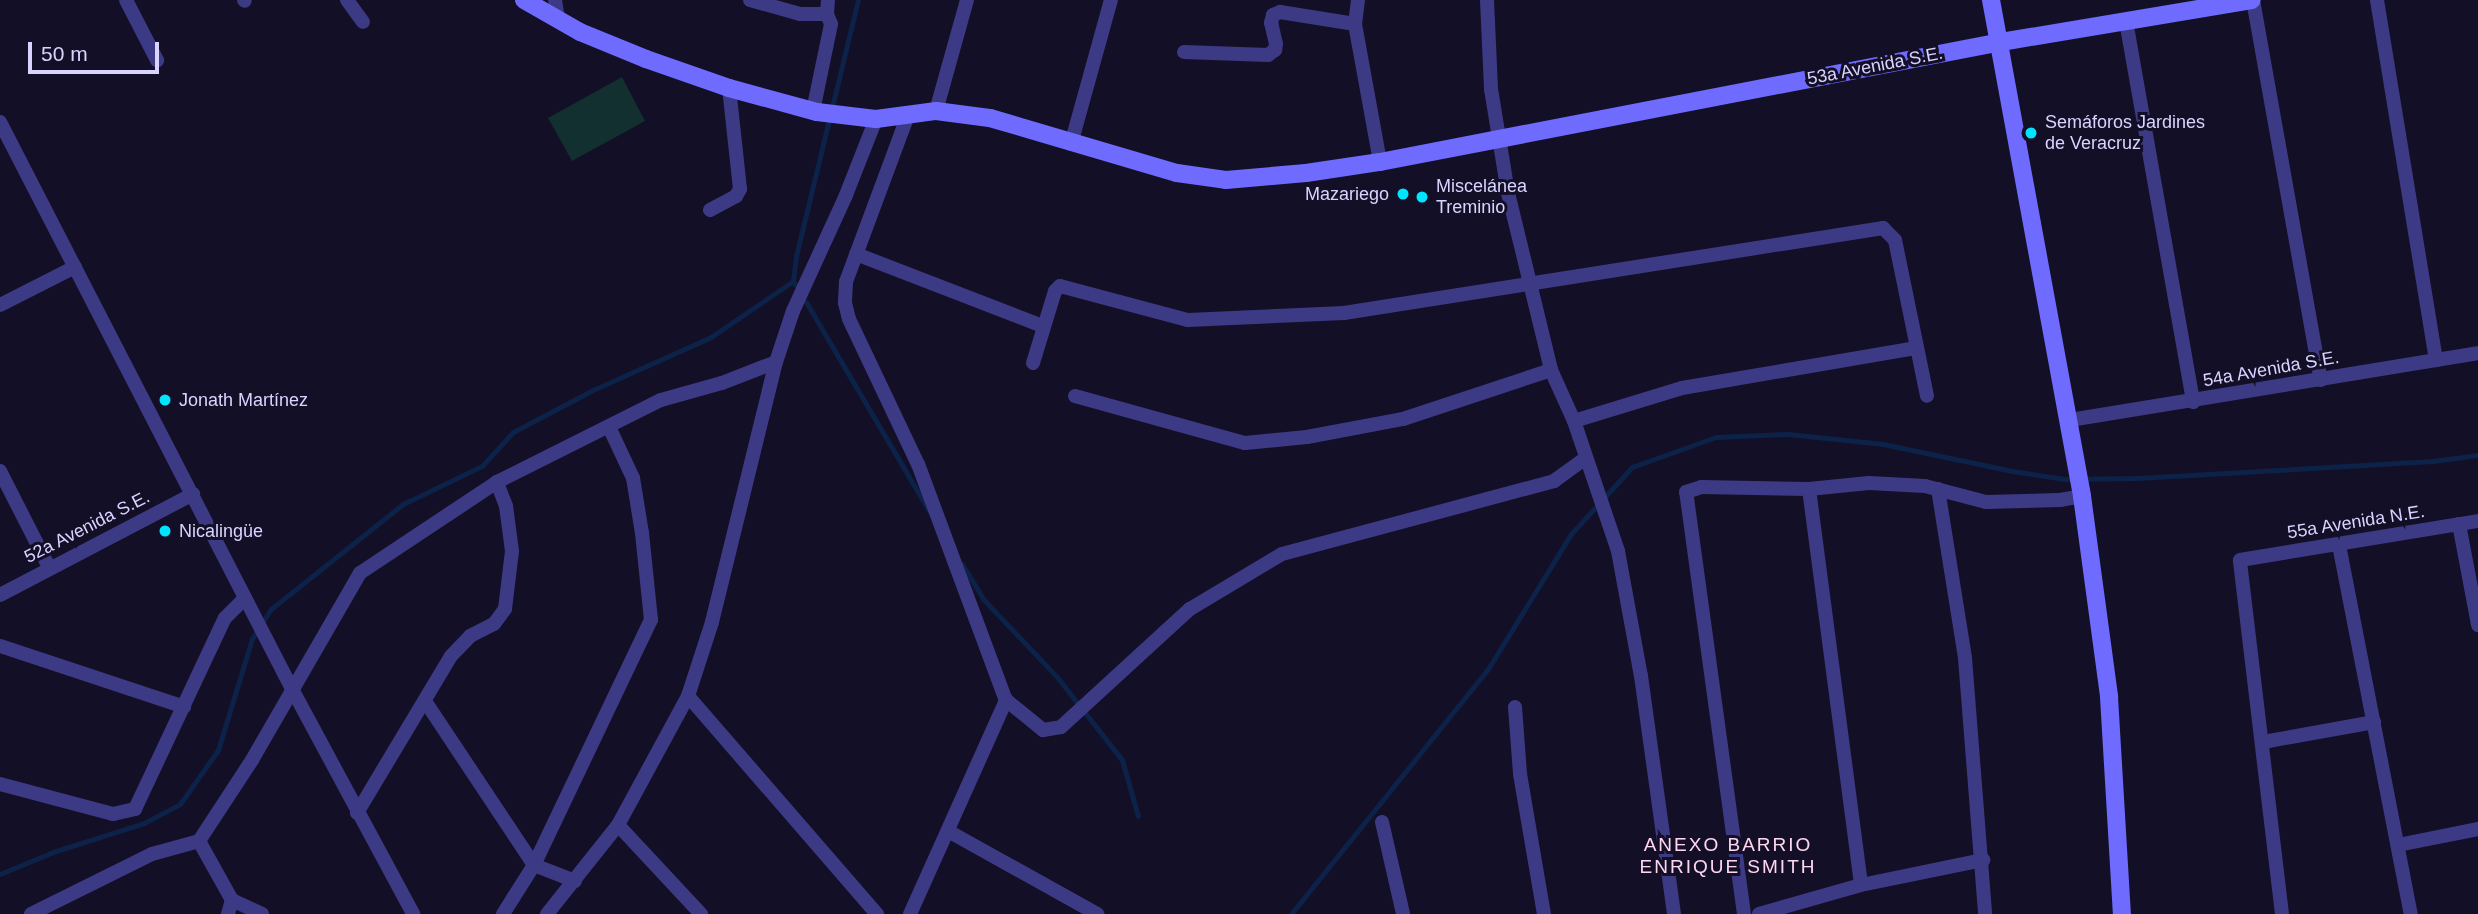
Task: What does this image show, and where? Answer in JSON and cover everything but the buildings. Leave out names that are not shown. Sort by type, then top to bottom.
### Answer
[{"type":"street","points":[[127,0],[157,60]]},
{"type":"street","points":[[347,0],[363,22]]},
{"type":"street","name":"53a Avenida S.E.","points":[[524,0],[558,20],[646,59],[729,88],[821,112],[876,119],[936,111],[990,118],[1177,173],[1226,180],[1306,173],[1380,162],[2001,42],[2252,0]]},
{"type":"street","points":[[555,0],[558,20]]},
{"type":"street","points":[[750,0],[800,14],[828,7],[831,24],[821,112]]},
{"type":"street","points":[[936,111],[967,0]]},
{"type":"street","points":[[1071,144],[1111,0]]},
{"type":"street","points":[[1358,0],[1355,24],[1380,162]]},
{"type":"street","points":[[1487,0],[1491,89],[1508,193],[1551,370],[1574,421],[1618,551],[1641,676],[1674,914]]},
{"type":"street","points":[[1991,0],[2001,42],[2080,485],[2109,697],[2122,914]]},
{"type":"street","points":[[2252,0],[2321,380]]},
{"type":"street","points":[[2377,0],[2436,360]]},
{"type":"street","points":[[1184,52],[1268,55],[1275,50],[1276,44],[1271,23],[1273,15],[1280,12],[1355,24]]},
{"type":"street","points":[[2126,21],[2193,402]]},
{"type":"street","points":[[710,210],[736,196],[740,189],[729,88]]},
{"type":"street","points":[[908,115],[856,254],[845,292],[849,319],[918,464],[1006,701],[1044,730],[1061,727],[1190,609],[1282,554],[1554,481],[1587,462]]},
{"type":"street","points":[[547,914],[618,825],[688,696],[712,622],[776,362],[793,311],[846,195],[876,119]]},
{"type":"street","points":[[0,122],[255,618],[413,914]]},
{"type":"street","points":[[1032,363],[1055,291],[1060,286],[1188,320],[1344,313],[1883,228],[1895,240],[1927,396]]},
{"type":"street","points":[[856,254],[1043,326]]},
{"type":"street","points":[[0,305],[75,267]]},
{"type":"street","points":[[1574,421],[1682,388],[1917,348]]},
{"type":"street","name":"54a Avenida S.E.","points":[[2070,420],[2193,402],[2478,353]]},
{"type":"street","points":[[31,914],[152,854],[200,841],[252,760],[291,687],[360,573],[497,482],[661,400],[722,383],[776,362]]},
{"type":"street","points":[[1075,396],[1245,443],[1307,437],[1403,419],[1551,370]]},
{"type":"street","points":[[503,914],[534,865],[651,621],[633,478],[609,427]]},
{"type":"street","points":[[0,471],[49,567]]},
{"type":"street","points":[[357,813],[451,656],[470,636],[494,624],[505,609],[512,551],[506,506],[497,482]]},
{"type":"street","points":[[1744,914],[1686,492],[1701,487],[1809,489],[1869,483],[1938,489],[1986,502],[2060,500],[2080,485]]},
{"type":"street","points":[[1809,489],[1861,885]]},
{"type":"street","points":[[1938,489],[1965,658],[1983,860],[1985,914]]},
{"type":"street","name":"52a Avenida S.E.","points":[[0,595],[193,494]]},
{"type":"street","name":"55a Avenida N.E.","points":[[2263,741],[2240,560],[2478,521]]},
{"type":"street","points":[[2459,524],[2478,625]]},
{"type":"street","points":[[2339,545],[2411,914]]},
{"type":"street","points":[[0,784],[113,814],[135,809],[225,618],[245,598]]},
{"type":"street","points":[[0,646],[184,707]]},
{"type":"street","points":[[688,696],[877,914]]},
{"type":"street","points":[[425,701],[534,865],[575,881]]},
{"type":"street","points":[[910,914],[1006,701]]},
{"type":"street","points":[[1515,707],[1520,774],[1544,914]]},
{"type":"street","points":[[2282,914],[2263,741],[2374,722]]},
{"type":"street","points":[[1382,822],[1403,914]]},
{"type":"street","points":[[618,825],[701,914]]},
{"type":"street","points":[[2398,845],[2478,829]]},
{"type":"street","points":[[948,831],[1097,914]]},
{"type":"street","points":[[200,841],[230,907],[262,914]]},
{"type":"street","points":[[1759,914],[1861,885],[1983,860]]},
{"type":"green space","points":[[622,77],[645,121],[572,161],[548,118]]},
{"type":"waterway","points":[[798,288],[793,281],[796,256],[858,0]]},
{"type":"waterway","points":[[0,874],[53,852],[144,823],[180,804],[218,750],[252,639],[271,609],[403,504],[482,466],[513,432],[595,389],[711,337],[793,281]]},
{"type":"waterway","points":[[806,302],[929,511]]},
{"type":"waterway","points":[[1291,914],[1488,669],[1571,534],[1632,467],[1716,437],[1788,434],[1883,444],[2064,479],[2138,478],[2433,461],[2478,455]]},
{"type":"waterway","points":[[962,564],[984,600],[1057,677],[1122,760],[1138,816]]},
{"type":"place","name":"Semáforos Jardines de Veracruz","points":[[2031,133]]},
{"type":"place","name":"Mazariego","points":[[1403,194]]},
{"type":"place","name":"Miscelánea Treminio","points":[[1422,197]]},
{"type":"place","name":"Jonath Martínez","points":[[165,400]]},
{"type":"place","name":"Nicalingüe","points":[[165,531]]},
{"type":"district","name":"ANEXO BARRIO ENRIQUE SMITH","points":[[1728,856]]}]
